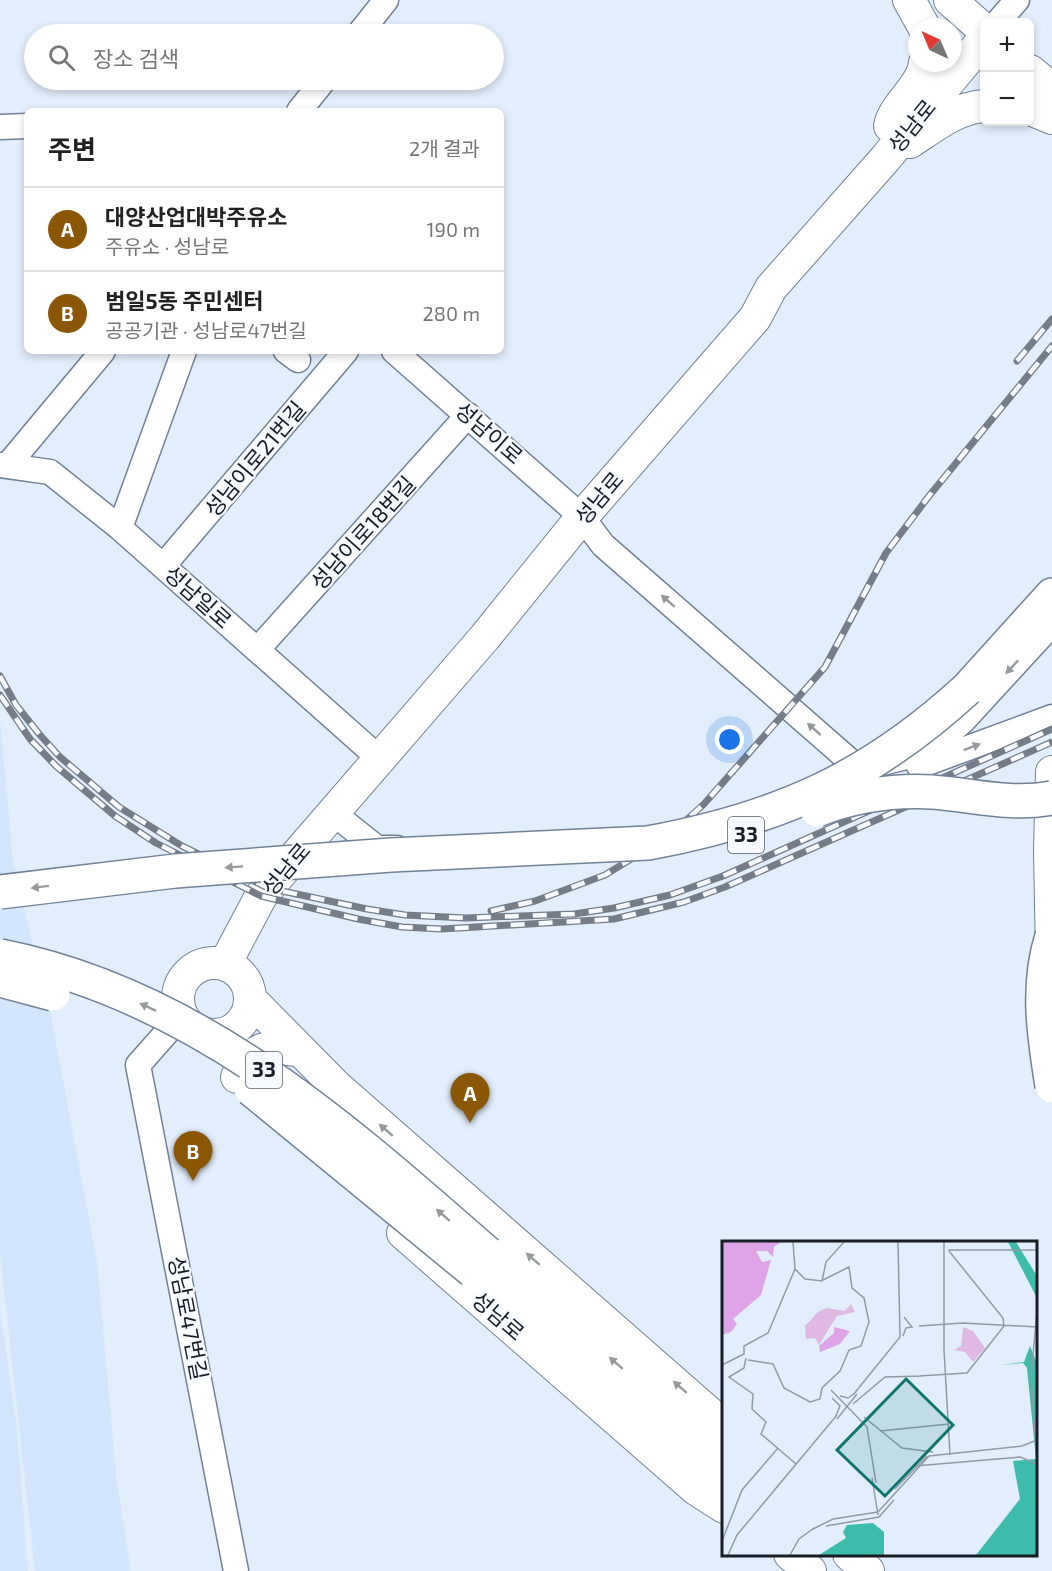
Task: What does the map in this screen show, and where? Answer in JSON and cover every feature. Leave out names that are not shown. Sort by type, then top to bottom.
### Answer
[{"type":"highway","points":[[0,892],[175,871],[391,855],[648,843],[723,827],[792,804],[843,781],[888,754],[931,722],[967,689],[1052,595]]},
{"type":"highway","name":"33","points":[[391,855],[510,863],[627,859],[677,854],[717,844],[863,797],[896,792],[933,792],[1018,803],[1052,798]]},
{"type":"highway","points":[[1052,936],[1045,957],[1041,992],[1044,1040],[1052,1086]]},
{"type":"highway","name":"33","points":[[0,956],[135,1000],[211,1036],[280,1082],[408,1184],[480,1262]]},
{"type":"highway","name":"33","points":[[0,981],[84,1004],[203,1058],[272,1104],[480,1262]]},
{"type":"highway","name":"성남로","points":[[480,1262],[722,1455]]},
{"type":"highway","name":"성남로","points":[[480,1262],[722,1486]]},
{"type":"main road","points":[[909,0],[919,18]]},
{"type":"main road","points":[[950,0],[980,26]]},
{"type":"main road","name":"성남로","points":[[225,964],[261,896],[485,638],[582,517],[754,318],[771,288],[885,159],[980,44]]},
{"type":"main road","points":[[885,159],[891,120],[908,98],[923,72]]},
{"type":"main road","points":[[1030,72],[1052,89]]},
{"type":"main road","points":[[885,159],[948,117],[969,108],[980,107]]},
{"type":"main road","points":[[1034,111],[1052,118]]},
{"type":"main road","points":[[1052,772],[1050,850],[1052,957]]},
{"type":"main road","points":[[251,1000],[243,1022],[222,1035],[199,1032],[182,1015],[178,1004],[183,980],[201,965],[225,964],[244,978],[251,1000],[336,1086],[722,1425]]},
{"type":"main road","name":"성남로","points":[[210,1035],[237,1077],[302,1144],[696,1489],[722,1506]]},
{"type":"main road","points":[[237,1077],[244,1063],[262,1048],[276,1046],[301,1050]]},
{"type":"main road","points":[[792,1556],[810,1571]]},
{"type":"main road","points":[[851,1556],[868,1571]]},
{"type":"street","points":[[367,24],[386,0]]},
{"type":"street","points":[[1001,18],[1017,0]]},
{"type":"street","points":[[301,108],[316,90]]},
{"type":"street","points":[[0,127],[24,126]]},
{"type":"street","points":[[4,466],[100,354]]},
{"type":"street","points":[[120,528],[183,354]]},
{"type":"street","name":"성남이로21번길","points":[[163,566],[343,354]]},
{"type":"street","name":"성남이로","points":[[397,354],[582,517],[603,545],[858,768]]},
{"type":"street","name":"성남이로18번길","points":[[257,650],[468,415]]},
{"type":"street","name":"성남일로","points":[[4,466],[50,472],[120,528],[380,759]]},
{"type":"street","points":[[333,813],[377,848],[622,840],[699,830],[766,809],[858,768],[914,755],[937,743],[964,720],[1052,624]]},
{"type":"street","points":[[309,841],[339,864],[645,852],[771,824],[1052,717]]},
{"type":"street","name":"성남로47번길","points":[[182,1015],[138,1065],[236,1571]]},
{"type":"shaded area","points":[[0,719],[13,861],[44,991],[0,992]]},
{"type":"shaded area","points":[[47,995],[97,1262],[117,1483],[131,1571],[35,1571],[0,1253],[0,996]]},
{"type":"shaded area","points":[[0,1307],[17,1431],[28,1571],[0,1571]]},
{"type":"railway","points":[[1017,361],[1052,319]]},
{"type":"railway","points":[[491,911],[535,901],[605,875],[670,835],[704,804],[825,667],[886,553],[929,496],[1052,346]]},
{"type":"railway","points":[[0,676],[16,705],[60,757],[119,807],[182,846],[268,888],[405,915],[466,918],[574,914],[614,908],[670,895],[723,876],[1052,729]]},
{"type":"railway","points":[[0,695],[30,739],[56,766],[115,816],[156,843],[261,896],[358,919],[402,927],[442,929],[614,919],[684,902],[725,887],[1052,742]]},
{"type":"place","name":"대양산업대박주유소","points":[[470,1123]]},
{"type":"place","name":"범일5동 주민센터","points":[[193,1181]]}]
